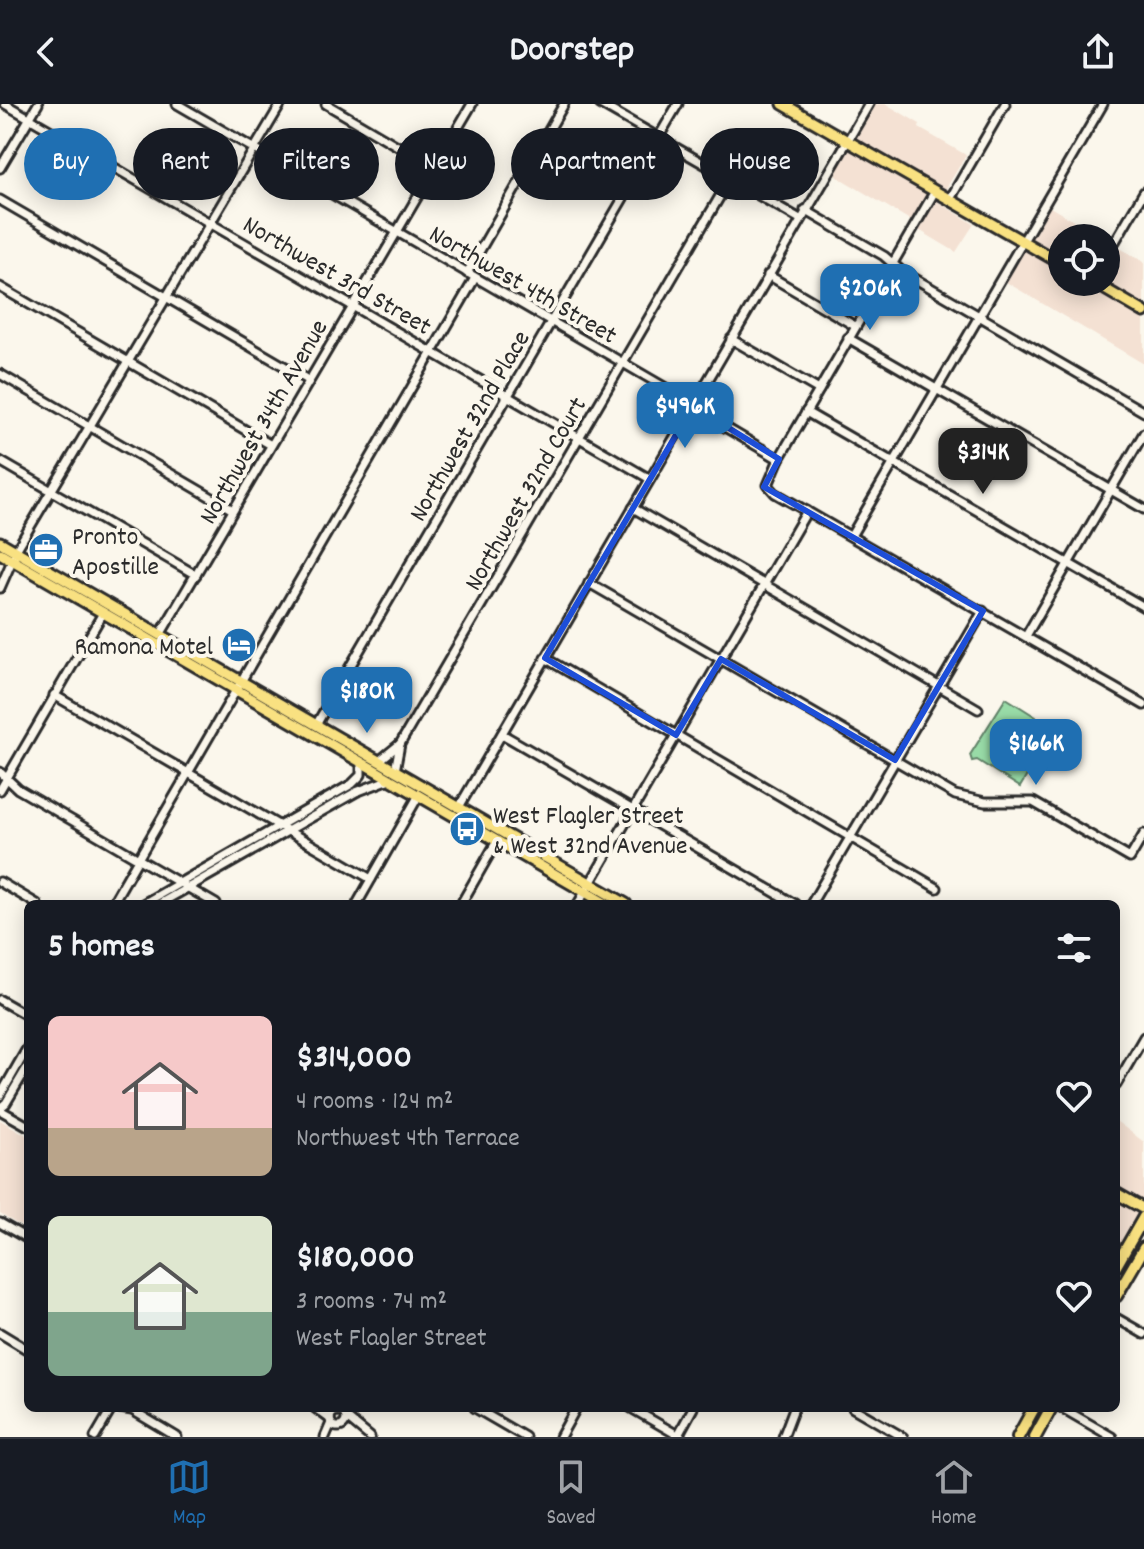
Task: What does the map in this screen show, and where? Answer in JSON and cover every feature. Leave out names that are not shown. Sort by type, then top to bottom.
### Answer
[{"type":"highway","points":[[1120,1259],[1144,1217]]},
{"type":"highway","points":[[1120,1289],[1144,1248]]},
{"type":"highway","points":[[1018,1437],[1032,1412]]},
{"type":"highway","points":[[1035,1437],[1049,1412]]},
{"type":"main road","points":[[783,104],[1048,256]]},
{"type":"main road","points":[[1117,296],[1144,312]]},
{"type":"main road","points":[[0,542],[15,557],[103,613],[379,761],[419,795],[497,841],[617,900]]},
{"type":"main road","points":[[0,553],[15,557],[160,635],[361,762],[414,781],[587,887],[602,900]]},
{"type":"main road","points":[[414,781],[419,795]]},
{"type":"main road","points":[[459,807],[460,819]]},
{"type":"main road","points":[[1120,1195],[1144,1209]]},
{"type":"street","name":"Northwest 3rd Street","points":[[5,104],[650,479]]},
{"type":"street","points":[[0,168],[38,104]]},
{"type":"street","name":"Northwest 4th Street","points":[[177,104],[254,149]]},
{"type":"street","points":[[267,128],[281,104]]},
{"type":"street","points":[[326,104],[395,145]]},
{"type":"street","name":"Northwest 34th Avenue","points":[[458,128],[472,104]]},
{"type":"street","points":[[467,273],[564,104]]},
{"type":"street","points":[[600,104],[642,128]]},
{"type":"street","name":"Northwest 32nd Place","points":[[665,128],[678,104]]},
{"type":"street","points":[[800,114],[806,104]]},
{"type":"street","points":[[459,807],[869,104]]},
{"type":"street","points":[[950,199],[1005,104]]},
{"type":"street","points":[[851,536],[1103,104]]},
{"type":"street","points":[[0,588],[51,491],[254,149]]},
{"type":"street","points":[[935,191],[768,478],[769,488],[1144,705]]},
{"type":"street","points":[[1120,233],[1144,192]]},
{"type":"street","points":[[0,200],[308,380]]},
{"type":"street","name":"Northwest 4th Street","points":[[342,200],[623,363],[779,459]]},
{"type":"street","name":"Northwest 34th Avenue","points":[[160,635],[416,200]]},
{"type":"street","name":"Northwest 32nd Place","points":[[316,725],[623,200]]},
{"type":"street","name":"Northwest 32nd Court","points":[[392,775],[400,744],[718,200]]},
{"type":"street","points":[[767,200],[800,219]]},
{"type":"street","points":[[805,210],[979,317],[1144,412]]},
{"type":"street","points":[[768,275],[855,326]]},
{"type":"street","points":[[116,900],[475,278]]},
{"type":"street","points":[[0,287],[271,445]]},
{"type":"street","points":[[848,338],[1144,509]]},
{"type":"street","points":[[731,339],[819,390]]},
{"type":"street","points":[[0,374],[233,510]]},
{"type":"street","points":[[806,412],[1144,607]]},
{"type":"street","points":[[1026,636],[1144,433]]},
{"type":"street","points":[[0,461],[196,575]]},
{"type":"street","points":[[633,508],[978,709]]},
{"type":"street","points":[[580,900],[807,511]]},
{"type":"street","points":[[589,583],[970,800],[1033,802],[1130,858],[1144,834]]},
{"type":"street","points":[[813,900],[983,611]]},
{"type":"street","points":[[0,790],[103,613]]},
{"type":"street","points":[[545,658],[937,888]]},
{"type":"street","points":[[54,695],[371,879]]},
{"type":"street","points":[[502,734],[788,900]]},
{"type":"street","name":"Northwest 32nd Court","points":[[379,761],[400,744]]},
{"type":"street","points":[[164,900],[183,884],[356,781],[361,762]]},
{"type":"street","points":[[0,772],[18,789],[209,900]]},
{"type":"street","points":[[151,900],[392,775]]},
{"type":"street","points":[[359,900],[419,795]]},
{"type":"street","points":[[463,900],[497,841]]},
{"type":"street","points":[[0,882],[30,900]]},
{"type":"street","points":[[0,1000],[24,1014]]},
{"type":"street","points":[[1120,1078],[1144,1037]]},
{"type":"street","points":[[0,1096],[24,1054]]},
{"type":"street","points":[[24,1073],[0,1109],[24,1124]]},
{"type":"street","points":[[0,1223],[24,1237]]},
{"type":"street","points":[[1120,1320],[1144,1334]]},
{"type":"street","points":[[0,1333],[24,1348]]},
{"type":"street","points":[[95,1437],[111,1412]]},
{"type":"street","points":[[136,1412],[177,1437]]},
{"type":"street","points":[[482,1412],[525,1437]]},
{"type":"street","points":[[560,1437],[574,1412]]},
{"type":"street","points":[[638,1412],[678,1436],[691,1412]]},
{"type":"street","points":[[783,1437],[792,1412]]},
{"type":"street","points":[[860,1412],[903,1437]]},
{"type":"street","points":[[1069,1412],[1112,1437]]},
{"type":"street","points":[[339,1414],[341,1427]]},
{"type":"street","points":[[339,1414],[366,1435]]},
{"type":"street","points":[[328,1437],[339,1414]]},
{"type":"street","points":[[341,1427],[366,1435]]},
{"type":"street","points":[[328,1437],[341,1427]]},
{"type":"highlighted area","points":[[693,406],[779,459],[764,487],[983,611],[895,760],[721,659],[676,735],[545,658]]},
{"type":"shaded area","points":[[874,104],[886,104],[920,124],[919,128],[966,155],[938,202],[974,224],[956,252],[919,230],[920,226],[833,174]]},
{"type":"shaded area","points":[[1050,207],[1079,224],[1048,224],[1048,296],[1120,296],[1120,248],[1144,262],[1144,364],[1006,282]]},
{"type":"shaded area","points":[[0,1120],[24,1134],[24,1228],[0,1214]]},
{"type":"shaded area","points":[[1120,1124],[1144,1142],[1144,1206],[1120,1246]]},
{"type":"green space","points":[[1006,698],[1055,729],[1020,787],[977,760],[972,761],[970,755]]},
{"type":"place","name":"Pronto Apostille","points":[[46,550]]},
{"type":"place","name":"Ramona Motel","points":[[239,645]]},
{"type":"place","name":"West Flagler Street & West 32nd Avenue","points":[[467,829]]}]
